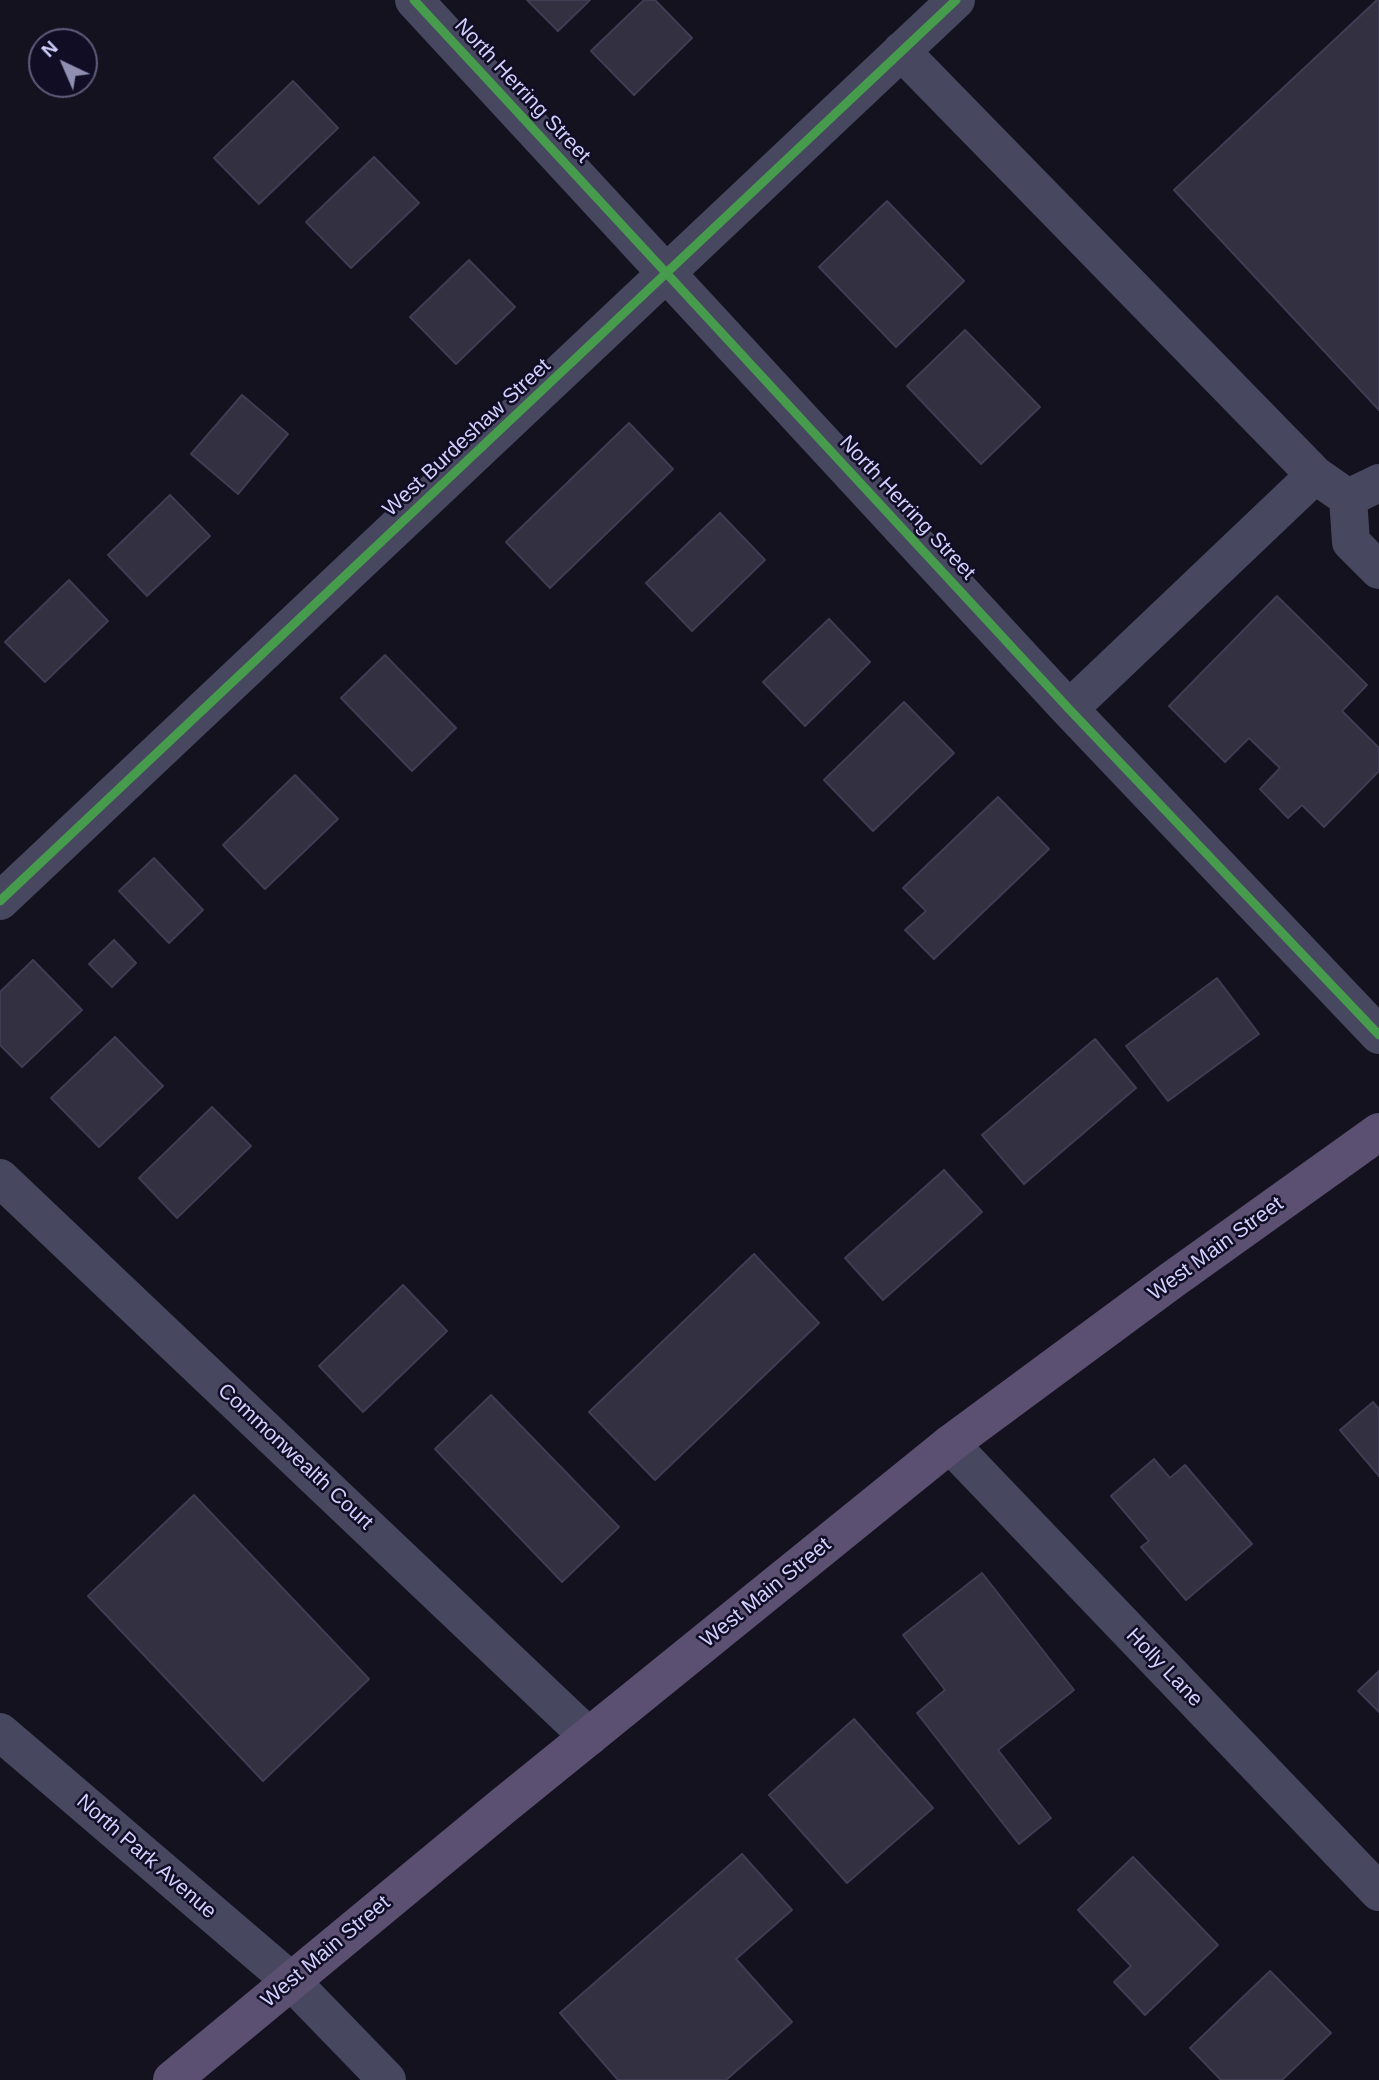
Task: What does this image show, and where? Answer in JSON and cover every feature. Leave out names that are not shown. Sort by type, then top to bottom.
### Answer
[{"type":"main road","name":"West Main Street","points":[[172,2080],[950,1444],[1379,1132]]},
{"type":"street","name":"North Herring Street","points":[[414,0],[1069,709],[1379,1035]]},
{"type":"street","name":"West Burdeshaw Street","points":[[0,901],[956,0]]},
{"type":"street","points":[[901,51],[1315,475],[1363,491],[1351,542],[1379,570]]},
{"type":"street","points":[[1069,709],[1315,475]]},
{"type":"street","name":"Commonwealth Court","points":[[0,1178],[589,1737]]},
{"type":"street","name":"Holly Lane","points":[[950,1444],[1379,1892]]},
{"type":"street","name":"North Park Avenue","points":[[0,1732],[291,1981],[387,2080]]},
{"type":"building","points":[[527,0],[590,0],[558,31]]},
{"type":"building","points":[[644,0],[655,0],[692,38],[634,95],[591,51]]},
{"type":"building","points":[[1379,0],[1379,410],[1174,190]]},
{"type":"building","points":[[293,81],[338,128],[259,204],[214,158]]},
{"type":"building","points":[[374,157],[419,203],[351,268],[306,222]]},
{"type":"building","points":[[887,201],[964,281],[896,347],[819,267]]},
{"type":"building","points":[[469,260],[515,307],[456,364],[410,317]]},
{"type":"building","points":[[965,330],[1040,407],[981,464],[907,386]]},
{"type":"building","points":[[242,395],[288,434],[238,494],[191,454]]},
{"type":"building","points":[[629,423],[673,469],[550,588],[506,542]]},
{"type":"building","points":[[170,495],[210,536],[147,596],[108,555]]},
{"type":"building","points":[[720,513],[765,560],[692,631],[646,583]]},
{"type":"building","points":[[69,580],[108,621],[45,682],[5,642]]},
{"type":"building","points":[[1277,596],[1367,685],[1342,711],[1379,748],[1379,771],[1324,827],[1302,805],[1288,818],[1260,789],[1280,768],[1249,738],[1225,762],[1169,706]]},
{"type":"building","points":[[829,619],[870,662],[805,726],[763,682]]},
{"type":"building","points":[[385,655],[456,728],[412,771],[341,698]]},
{"type":"building","points":[[904,702],[954,753],[873,831],[824,780]]},
{"type":"building","points":[[295,775],[338,819],[265,889],[223,845]]},
{"type":"building","points":[[998,797],[1049,849],[934,959],[905,930],[926,911],[903,888]]},
{"type":"building","points":[[154,858],[203,910],[169,943],[119,891]]},
{"type":"building","points":[[114,940],[136,963],[112,987],[89,964]]},
{"type":"building","points":[[33,960],[82,1010],[22,1067],[0,1045],[0,992]]},
{"type":"building","points":[[1217,978],[1259,1034],[1168,1101],[1126,1046]]},
{"type":"building","points":[[115,1037],[163,1086],[99,1147],[51,1098]]},
{"type":"building","points":[[1095,1039],[1136,1088],[1024,1184],[982,1135]]},
{"type":"building","points":[[212,1107],[251,1146],[177,1218],[139,1178]]},
{"type":"building","points":[[944,1170],[982,1212],[883,1300],[845,1258]]},
{"type":"building","points":[[754,1254],[819,1323],[655,1480],[589,1412]]},
{"type":"building","points":[[403,1285],[447,1331],[363,1412],[319,1366]]},
{"type":"building","points":[[491,1395],[619,1527],[562,1582],[435,1449]]},
{"type":"building","points":[[1373,1402],[1379,1409],[1379,1476],[1340,1430]]},
{"type":"building","points":[[1154,1459],[1170,1478],[1185,1465],[1252,1544],[1186,1600],[1141,1547],[1149,1541],[1111,1496]]},
{"type":"building","points":[[194,1495],[369,1679],[263,1781],[88,1596]]},
{"type":"building","points":[[982,1573],[1074,1690],[998,1750],[1051,1818],[1019,1844],[917,1713],[945,1690],[903,1635]]},
{"type":"building","points":[[1379,1671],[1379,1712],[1358,1691]]},
{"type":"building","points":[[854,1719],[933,1808],[847,1883],[769,1795]]},
{"type":"building","points":[[742,1854],[792,1910],[736,1959],[792,2022],[726,2080],[618,2080],[560,2013]]},
{"type":"building","points":[[1133,1857],[1218,1945],[1145,2015],[1114,1982],[1131,1966],[1078,1910]]},
{"type":"building","points":[[1270,1971],[1331,2033],[1282,2080],[1221,2080],[1190,2048]]},
{"type":"cycle path","points":[[414,0],[1069,709],[1379,1035]]},
{"type":"cycle path","points":[[0,901],[956,0]]}]
